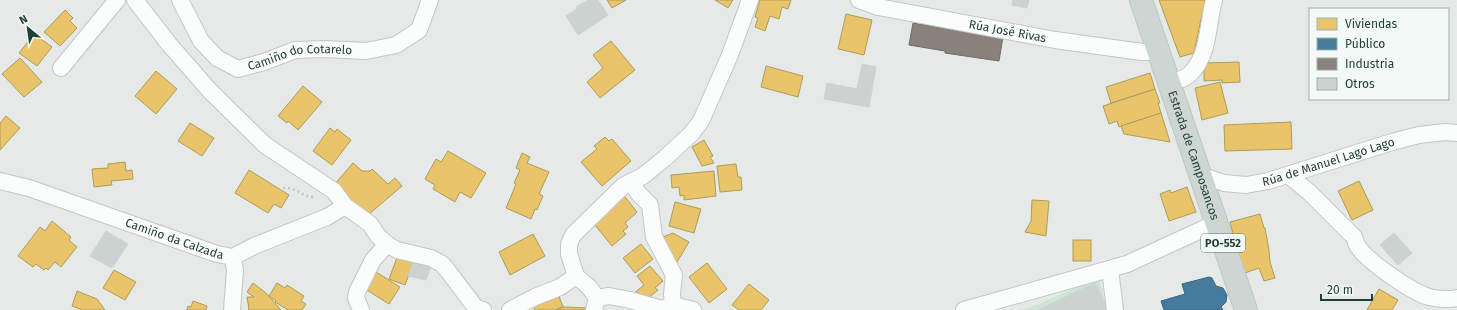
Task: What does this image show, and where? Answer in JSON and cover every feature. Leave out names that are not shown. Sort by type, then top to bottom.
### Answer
[{"type":"main road","name":"Estrada de Camposancos","points":[[1141,0],[1246,310]]},
{"type":"street","points":[[62,68],[117,0]]},
{"type":"street","points":[[135,0],[191,70],[240,122],[265,145],[334,191],[345,206],[370,224],[378,236],[386,244],[397,250],[431,258],[442,264],[478,310]]},
{"type":"street","name":"Camiño do Cotarelo","points":[[180,0],[201,40],[217,58],[238,69],[264,62],[295,50],[326,49],[366,51],[396,45],[419,30],[430,0]]},
{"type":"street","points":[[693,310],[673,305],[662,309],[609,296],[595,304],[589,287],[576,276],[569,254],[569,244],[573,235],[623,186],[642,176],[665,158],[691,134],[701,121],[730,55],[750,0]]},
{"type":"street","name":"Rúa José Rivas","points":[[858,0],[879,3],[1055,40],[1135,51],[1159,52]]},
{"type":"street","points":[[1170,83],[1189,75],[1199,61],[1206,46],[1214,0]]},
{"type":"street","name":"Rúa de Manuel Lago Lago","points":[[1200,175],[1224,183],[1246,185],[1268,181],[1419,135],[1445,132],[1457,133]]},
{"type":"street","points":[[1288,175],[1309,192],[1354,237],[1357,246],[1379,268],[1430,297],[1450,299],[1457,298]]},
{"type":"street","name":"Camiño da Calzada","points":[[0,181],[29,188],[217,254],[233,257],[254,246],[327,217],[345,206]]},
{"type":"street","points":[[631,182],[638,194],[650,205],[654,237],[674,275],[672,294],[673,305]]},
{"type":"street","points":[[964,310],[1127,264],[1216,223]]},
{"type":"street","points":[[361,310],[356,298],[357,292],[373,260],[386,244]]},
{"type":"street","points":[[232,310],[235,271],[233,257]]},
{"type":"street","points":[[1110,269],[1115,310]]},
{"type":"street","points":[[510,310],[535,297],[560,287],[576,276]]},
{"type":"path","points":[[283,188],[296,190],[307,198],[314,197],[318,200]]},
{"type":"green space","points":[[1099,277],[1107,310],[1021,310],[1039,304]]},
{"type":"building: Viviendas","points":[[607,0],[626,0],[612,8]]},
{"type":"building: Viviendas","points":[[715,0],[733,0],[728,8]]},
{"type":"building: Viviendas","points":[[760,0],[791,0],[788,9],[782,7],[779,19],[770,16],[765,31],[755,27],[758,18],[755,17]]},
{"type":"building: Viviendas","points":[[1159,0],[1205,0],[1194,53],[1180,57]]},
{"type":"building: Viviendas","points":[[65,10],[73,18],[70,21],[77,28],[60,46],[44,32]]},
{"type":"building: Viviendas","points":[[846,14],[872,20],[864,55],[838,49]]},
{"type":"building: Viviendas","points":[[34,34],[52,47],[37,66],[19,53]]},
{"type":"building: Viviendas","points":[[611,41],[635,70],[600,98],[587,82],[603,68],[593,55]]},
{"type":"building: Viviendas","points":[[20,58],[42,82],[24,97],[2,74]]},
{"type":"building: Viviendas","points":[[1239,62],[1240,82],[1222,83],[1222,80],[1204,81],[1204,63]]},
{"type":"building: Viviendas","points":[[766,66],[803,76],[798,97],[761,87]]},
{"type":"building: Viviendas","points":[[156,71],[177,89],[156,114],[135,96]]},
{"type":"building: Viviendas","points":[[1150,73],[1155,89],[1111,103],[1106,87]]},
{"type":"building: Viviendas","points":[[1220,82],[1228,113],[1202,120],[1195,88]]},
{"type":"building: Viviendas","points":[[303,86],[322,102],[298,130],[288,121],[287,123],[278,116]]},
{"type":"building: Viviendas","points":[[1155,89],[1160,103],[1158,103],[1161,113],[1119,127],[1117,121],[1109,124],[1103,106]]},
{"type":"building: Viviendas","points":[[1161,113],[1170,142],[1124,134],[1121,126]]},
{"type":"building: Viviendas","points":[[6,116],[20,128],[0,150],[0,123]]},
{"type":"building: Viviendas","points":[[1291,122],[1292,149],[1225,151],[1224,125]]},
{"type":"building: Viviendas","points":[[190,123],[214,138],[202,156],[178,141]]},
{"type":"building: Viviendas","points":[[330,128],[335,132],[337,129],[351,140],[332,165],[313,151]]},
{"type":"building: Viviendas","points":[[605,137],[609,141],[612,139],[631,161],[602,186],[581,162],[597,149],[594,146]]},
{"type":"building: Viviendas","points":[[704,140],[713,156],[710,157],[714,163],[702,166],[692,147]]},
{"type":"building: Viviendas","points":[[448,151],[486,173],[471,198],[460,192],[455,202],[433,189],[435,185],[425,179],[436,159],[441,162]]},
{"type":"building: Viviendas","points":[[522,153],[530,157],[527,163],[549,172],[539,194],[543,196],[531,219],[506,208],[516,184],[514,183],[520,170],[516,168]]},
{"type":"building: Viviendas","points":[[125,162],[126,171],[132,170],[133,179],[111,181],[112,185],[94,187],[92,169],[108,168],[108,164]]},
{"type":"building: Viviendas","points":[[353,163],[362,171],[370,171],[372,169],[388,184],[395,178],[402,186],[368,215],[334,185]]},
{"type":"building: Viviendas","points":[[736,164],[738,177],[741,177],[742,190],[720,192],[717,166]]},
{"type":"building: Viviendas","points":[[249,170],[289,195],[281,208],[274,204],[268,213],[235,193]]},
{"type":"building: Viviendas","points":[[714,171],[716,196],[684,200],[684,195],[680,196],[679,187],[672,188],[671,175]]},
{"type":"building: Viviendas","points":[[1359,181],[1373,210],[1352,220],[1338,191]]},
{"type":"building: Viviendas","points":[[1187,187],[1196,212],[1169,221],[1160,194],[1170,190],[1171,193]]},
{"type":"building: Viviendas","points":[[622,193],[637,212],[625,223],[628,227],[623,231],[626,234],[612,246],[590,219]]},
{"type":"building: Viviendas","points":[[1032,200],[1049,201],[1046,236],[1025,232],[1031,221]]},
{"type":"building: Viviendas","points":[[675,202],[701,209],[694,233],[669,226]]},
{"type":"building: Viviendas","points":[[1260,214],[1265,228],[1270,262],[1275,278],[1264,281],[1259,268],[1245,273],[1231,234],[1233,234],[1230,222]]},
{"type":"building: Viviendas","points":[[52,221],[71,237],[69,240],[77,247],[61,267],[55,262],[48,270],[46,268],[44,270],[36,264],[33,267],[18,256],[40,227],[45,231]]},
{"type":"building: Viviendas","points":[[673,233],[689,242],[677,262],[669,257],[663,237]]},
{"type":"building: Viviendas","points":[[533,234],[545,256],[510,275],[499,252]]},
{"type":"building: Viviendas","points":[[1073,240],[1091,240],[1091,261],[1073,261]]},
{"type":"building: Viviendas","points":[[641,244],[653,259],[635,273],[623,258]]},
{"type":"building: Viviendas","points":[[398,255],[414,261],[405,285],[389,279]]},
{"type":"building: Viviendas","points":[[707,263],[727,289],[709,303],[689,277]]},
{"type":"building: Viviendas","points":[[650,266],[663,281],[655,288],[658,290],[647,299],[633,294],[644,285],[637,276]]},
{"type":"building: Viviendas","points":[[114,270],[136,282],[125,300],[103,288]]},
{"type":"building: Viviendas","points":[[373,270],[400,287],[389,304],[362,287]]},
{"type":"building: Viviendas","points":[[253,283],[266,293],[281,310],[248,310],[247,297],[254,297],[247,292]]},
{"type":"building: Viviendas","points":[[277,283],[285,288],[287,285],[304,296],[301,301],[306,304],[302,310],[288,310],[275,302],[276,301],[269,296]]},
{"type":"building: Viviendas","points":[[749,284],[769,300],[761,310],[739,310],[732,305]]},
{"type":"building: Viviendas","points":[[1379,289],[1398,300],[1392,310],[1367,310]]},
{"type":"building: Viviendas","points":[[77,291],[97,299],[105,310],[82,310],[72,306]]},
{"type":"building: Viviendas","points":[[557,291],[563,307],[555,310],[535,310],[531,301]]},
{"type":"building: Viviendas","points":[[193,301],[207,306],[206,310],[187,310],[188,306],[191,307]]},
{"type":"building: Viviendas","points":[[563,307],[589,308],[589,310],[555,310]]},
{"type":"building: Público","points":[[1209,277],[1212,278],[1216,286],[1223,288],[1227,295],[1226,302],[1221,307],[1223,310],[1164,310],[1161,301],[1185,294],[1182,284]]},
{"type":"building: Industria","points":[[913,23],[1003,37],[999,61],[945,53],[945,51],[909,45]]},
{"type":"building: Otros","points":[[588,0],[598,0],[608,15],[578,35],[566,16],[577,9],[576,7]]},
{"type":"building: Otros","points":[[1013,0],[1029,0],[1027,8],[1012,5]]},
{"type":"building: Otros","points":[[862,64],[876,67],[869,107],[824,99],[827,83],[857,89]]},
{"type":"building: Otros","points":[[106,231],[128,244],[112,268],[90,256]]},
{"type":"building: Otros","points":[[1394,233],[1412,253],[1398,265],[1380,245]]},
{"type":"building: Otros","points":[[414,260],[432,264],[426,280],[408,276]]},
{"type":"building: Otros","points":[[1095,283],[1107,308],[1103,310],[1038,310]]}]
